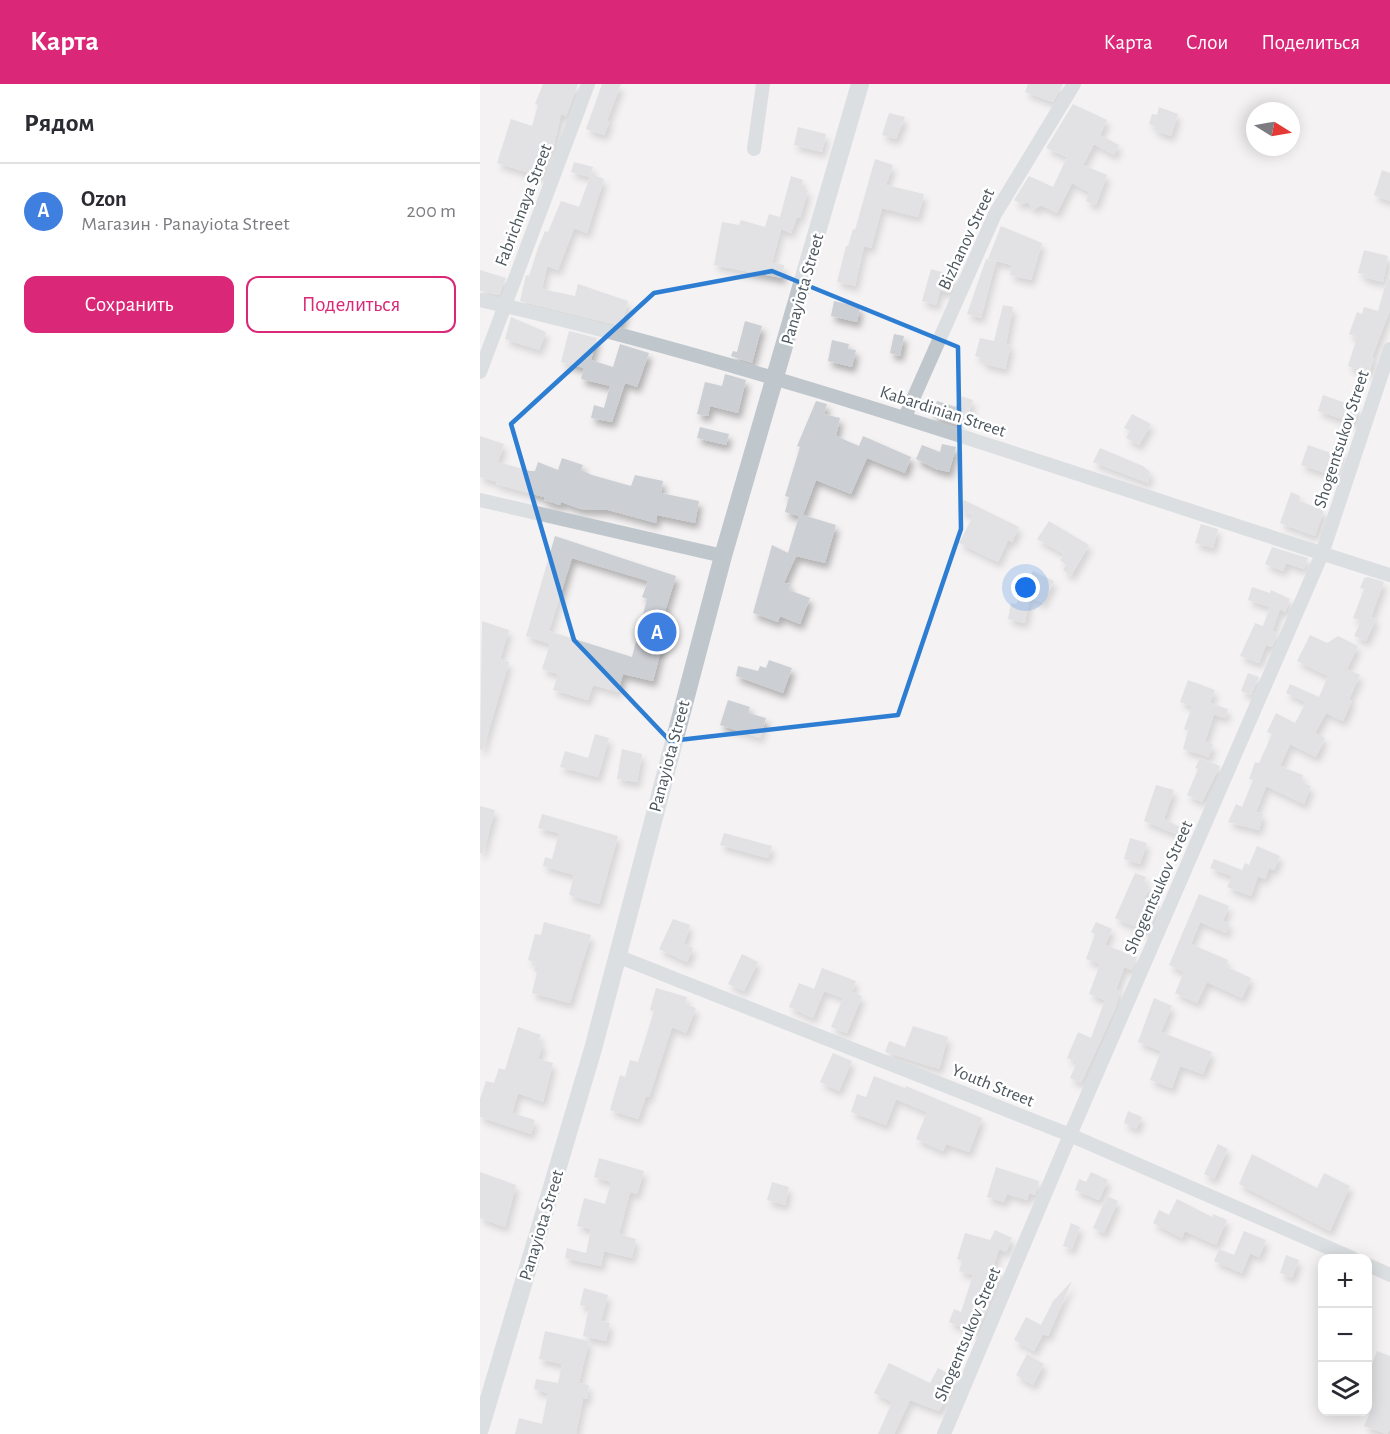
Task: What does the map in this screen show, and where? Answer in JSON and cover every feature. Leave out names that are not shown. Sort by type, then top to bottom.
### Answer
[{"type":"street","name":"Fabrichnaya Street","points":[[480,372],[588,84]]},
{"type":"street","points":[[754,149],[763,84]]},
{"type":"street","name":"Panayiota Street","points":[[480,1429],[593,1049],[723,556],[860,84]]},
{"type":"street","name":"Bizhanov Street","points":[[905,417],[995,214],[1074,84]]},
{"type":"street","name":"Kabardinian Street","points":[[480,300],[776,378],[905,417],[1390,575]]},
{"type":"street","name":"Shogentsukov Street","points":[[944,1434],[1070,1135],[1322,554],[1390,349]]},
{"type":"street","points":[[480,500],[723,556]]},
{"type":"street","name":"Youth Street","points":[[617,956],[1070,1135],[1343,1254]]},
{"type":"street","points":[[1372,1267],[1390,1275]]},
{"type":"highlighted area","points":[[772,271],[958,347],[961,529],[898,715],[670,741],[574,640],[511,424],[654,293]]},
{"type":"building","points":[[543,84],[578,84],[566,116],[561,114],[553,149],[551,148],[542,177],[497,163],[511,119],[532,126],[538,105],[535,104]]},
{"type":"building","points":[[602,84],[621,84],[604,135],[586,129]]},
{"type":"building","points":[[1028,84],[1063,84],[1053,102],[1025,92]]},
{"type":"building","points":[[1073,104],[1107,120],[1100,135],[1119,145],[1114,155],[1094,144],[1083,165],[1107,175],[1096,205],[1086,201],[1089,192],[1072,183],[1057,213],[1041,205],[1033,210],[1028,202],[1021,204],[1014,200],[1029,176],[1053,187],[1067,157],[1046,148]]},
{"type":"building","points":[[1159,107],[1178,114],[1171,136],[1154,130],[1155,126],[1149,124],[1152,114],[1157,115]]},
{"type":"building","points":[[889,113],[905,117],[896,139],[882,135]]},
{"type":"building","points":[[798,127],[826,134],[822,152],[794,145]]},
{"type":"building","points":[[875,159],[893,165],[886,185],[924,194],[918,217],[882,208],[871,248],[864,246],[855,286],[837,282],[846,246],[848,246],[853,229],[855,230]]},
{"type":"building","points":[[574,162],[593,167],[590,177],[571,172]]},
{"type":"building","points":[[1382,170],[1390,173],[1390,201],[1374,195]]},
{"type":"building","points":[[591,174],[604,179],[587,233],[574,228],[558,270],[547,266],[542,289],[575,296],[578,284],[628,301],[621,326],[520,301],[526,275],[529,276],[545,231],[548,232],[561,201],[579,207]]},
{"type":"building","points":[[791,176],[803,180],[801,188],[808,190],[800,218],[797,217],[791,233],[781,229],[772,263],[784,265],[782,278],[714,265],[722,222],[739,225],[741,220],[765,227],[769,214],[780,217]]},
{"type":"building","points":[[1001,226],[1042,243],[1031,280],[1010,275],[1012,265],[988,259]]},
{"type":"building","points":[[1364,250],[1388,256],[1383,282],[1363,277],[1364,274],[1358,273]]},
{"type":"building","points":[[986,259],[996,261],[981,318],[967,314]]},
{"type":"building","points":[[931,269],[955,276],[950,293],[940,290],[936,305],[922,301]]},
{"type":"building","points":[[480,270],[506,278],[499,295],[480,291]]},
{"type":"building","points":[[1387,279],[1390,279],[1390,310],[1372,357],[1374,358],[1369,373],[1348,366],[1357,337],[1349,334],[1357,312],[1362,314],[1364,307],[1378,311]]},
{"type":"building","points":[[834,301],[860,307],[857,322],[831,316]]},
{"type":"building","points":[[1003,305],[1013,307],[1006,344],[1011,345],[1005,369],[982,363],[983,358],[975,356],[980,338],[994,341]]},
{"type":"building","points":[[511,317],[546,332],[539,350],[505,339]]},
{"type":"building","points":[[745,321],[762,326],[752,363],[731,356],[733,351],[737,352]]},
{"type":"building","points":[[569,331],[597,338],[591,360],[613,367],[620,344],[649,353],[637,387],[625,383],[612,422],[591,418],[594,405],[604,408],[610,386],[581,379],[584,368],[561,362]]},
{"type":"building","points":[[894,334],[904,336],[900,356],[890,353]]},
{"type":"building","points":[[832,340],[849,344],[848,349],[856,350],[852,367],[828,361]]},
{"type":"building","points":[[725,374],[746,380],[738,413],[710,406],[708,416],[697,414],[705,382],[722,386]]},
{"type":"building","points":[[1323,395],[1359,408],[1354,423],[1318,411]]},
{"type":"building","points":[[960,396],[973,400],[967,418],[961,416],[958,425],[932,417],[937,401],[956,407]]},
{"type":"building","points":[[816,401],[827,404],[824,414],[840,418],[836,436],[859,446],[863,436],[911,457],[905,473],[867,458],[851,494],[816,480],[803,515],[836,525],[825,563],[796,556],[784,583],[790,584],[789,590],[810,598],[800,624],[780,616],[778,622],[753,613],[772,545],[788,553],[799,516],[785,512],[789,497],[785,496],[800,447],[797,446]]},
{"type":"building","points":[[1132,414],[1151,424],[1139,445],[1126,438],[1130,431],[1124,428]]},
{"type":"building","points":[[700,427],[729,434],[726,445],[697,438]]},
{"type":"building","points":[[480,436],[504,444],[498,462],[530,471],[535,471],[538,462],[558,470],[562,458],[583,465],[581,470],[592,475],[631,486],[635,475],[663,481],[661,493],[699,501],[695,523],[657,515],[656,523],[608,510],[581,509],[561,502],[560,505],[544,500],[544,497],[496,484],[497,482],[480,477]]},
{"type":"building","points":[[942,444],[956,447],[949,472],[936,469],[916,459],[922,445],[940,452]]},
{"type":"building","points":[[1308,445],[1331,453],[1333,448],[1343,451],[1335,476],[1301,465]]},
{"type":"building","points":[[1100,448],[1143,466],[1150,472],[1148,483],[1093,462]]},
{"type":"building","points":[[1291,492],[1300,496],[1299,501],[1324,510],[1315,536],[1280,523]]},
{"type":"building","points":[[964,500],[1019,527],[1012,542],[1008,540],[998,562],[959,543],[973,516],[959,509]]},
{"type":"building","points":[[1049,521],[1089,545],[1071,576],[1063,570],[1066,565],[1060,560],[1064,554],[1037,539]]},
{"type":"building","points":[[1201,524],[1218,529],[1213,548],[1195,543]]},
{"type":"building","points":[[555,536],[676,576],[662,621],[668,623],[653,681],[623,674],[618,692],[593,685],[588,700],[553,690],[558,674],[542,669],[550,644],[526,636]],"holes":[[[572,558],[648,581],[642,597],[647,599],[632,657],[549,631]]]},
{"type":"building","points":[[1272,547],[1308,558],[1304,569],[1286,563],[1283,571],[1265,564]]},
{"type":"building","points":[[1033,571],[1054,581],[1043,603],[1030,597],[1025,623],[1008,619],[1011,603],[1016,604],[1024,588],[1019,585],[1023,576],[1029,578]]},
{"type":"building","points":[[1364,578],[1384,582],[1371,617],[1376,619],[1366,641],[1354,636],[1361,621],[1353,618],[1364,589],[1360,588]]},
{"type":"building","points":[[1252,587],[1270,593],[1271,590],[1290,599],[1285,612],[1280,609],[1272,631],[1277,633],[1272,647],[1266,645],[1259,663],[1240,656],[1255,623],[1263,626],[1270,607],[1248,600]]},
{"type":"building","points":[[482,621],[509,630],[500,659],[509,662],[483,750],[480,749]]},
{"type":"building","points":[[1310,635],[1327,643],[1338,636],[1358,646],[1347,669],[1360,675],[1349,699],[1352,701],[1343,721],[1326,713],[1315,733],[1325,738],[1316,757],[1290,744],[1280,766],[1303,775],[1301,782],[1311,786],[1304,804],[1266,786],[1256,812],[1263,814],[1259,830],[1228,822],[1236,804],[1242,807],[1253,780],[1249,779],[1255,762],[1259,763],[1272,734],[1267,732],[1276,713],[1295,723],[1306,702],[1286,693],[1290,684],[1319,697],[1328,676],[1297,661]]},
{"type":"building","points":[[769,660],[792,668],[783,693],[736,676],[738,666],[758,671],[760,666],[766,668]]},
{"type":"building","points":[[1248,673],[1259,677],[1251,695],[1241,691]]},
{"type":"building","points":[[1188,680],[1215,690],[1210,703],[1228,709],[1225,718],[1214,714],[1205,742],[1213,744],[1209,757],[1183,749],[1188,731],[1184,729],[1192,706],[1180,702]]},
{"type":"building","points":[[728,700],[750,707],[748,713],[766,718],[760,738],[720,725]]},
{"type":"building","points":[[595,734],[609,738],[598,777],[560,767],[565,751],[588,758]]},
{"type":"building","points":[[622,749],[642,754],[637,782],[617,779]]},
{"type":"building","points":[[1200,758],[1220,766],[1202,802],[1187,795]]},
{"type":"building","points":[[1156,785],[1174,790],[1164,819],[1184,829],[1181,836],[1144,821]]},
{"type":"building","points":[[480,806],[495,810],[483,853],[480,853]]},
{"type":"building","points":[[542,814],[618,836],[599,904],[569,895],[574,875],[543,866],[545,857],[552,859],[559,833],[538,828]]},
{"type":"building","points":[[724,833],[772,846],[768,858],[720,845]]},
{"type":"building","points":[[1130,838],[1147,843],[1140,864],[1124,859]]},
{"type":"building","points":[[1257,846],[1280,856],[1274,870],[1269,868],[1265,879],[1258,876],[1251,896],[1227,887],[1232,876],[1210,868],[1214,859],[1242,870],[1245,863],[1249,865]]},
{"type":"building","points":[[1135,873],[1146,877],[1143,884],[1149,886],[1144,900],[1160,906],[1148,932],[1115,918]]},
{"type":"building","points":[[1199,894],[1229,906],[1223,921],[1230,924],[1226,933],[1200,922],[1191,944],[1228,960],[1225,966],[1251,978],[1242,998],[1207,982],[1197,1003],[1175,993],[1184,972],[1169,965]]},
{"type":"building","points":[[673,919],[690,925],[684,944],[693,948],[687,962],[659,949]]},
{"type":"building","points":[[544,922],[591,935],[570,1003],[532,993],[537,972],[534,971],[536,963],[528,960],[535,934],[541,935]]},
{"type":"building","points":[[1096,922],[1112,929],[1105,945],[1137,957],[1132,970],[1124,967],[1116,990],[1120,991],[1115,1009],[1081,1083],[1070,1078],[1077,1062],[1067,1058],[1078,1032],[1091,1038],[1105,1000],[1089,994],[1100,964],[1086,959],[1095,934],[1091,932]]},
{"type":"building","points":[[742,954],[758,962],[744,991],[728,984]]},
{"type":"building","points":[[822,968],[856,981],[852,992],[862,996],[847,1033],[831,1027],[843,998],[824,991],[813,1018],[789,1007],[799,983],[814,989]]},
{"type":"building","points":[[656,988],[687,997],[685,1004],[696,1008],[686,1033],[672,1027],[649,1097],[646,1096],[638,1119],[610,1110],[620,1075],[625,1077],[630,1060],[638,1062],[654,1011],[650,1010]]},
{"type":"building","points":[[1154,998],[1172,1006],[1161,1032],[1212,1052],[1203,1074],[1180,1066],[1172,1088],[1150,1080],[1161,1051],[1138,1042]]},
{"type":"building","points":[[913,1026],[948,1037],[939,1069],[885,1052],[889,1041],[905,1047]]},
{"type":"building","points":[[518,1027],[541,1035],[538,1042],[543,1044],[538,1059],[553,1063],[543,1102],[518,1093],[512,1113],[535,1120],[531,1134],[480,1117],[480,1099],[486,1081],[494,1083],[499,1068],[505,1070]]},
{"type":"building","points":[[833,1053],[852,1061],[839,1091],[820,1082]]},
{"type":"building","points":[[874,1076],[905,1088],[906,1086],[982,1118],[969,1152],[946,1144],[943,1151],[916,1139],[927,1112],[896,1099],[886,1125],[851,1112],[857,1094],[866,1097]]},
{"type":"building","points":[[1128,1111],[1142,1117],[1136,1129],[1124,1123]]},
{"type":"building","points":[[1218,1144],[1228,1149],[1214,1179],[1204,1174]]},
{"type":"building","points":[[1252,1154],[1317,1188],[1324,1173],[1350,1186],[1330,1231],[1239,1184]]},
{"type":"building","points":[[599,1158],[644,1171],[637,1194],[630,1192],[619,1234],[636,1239],[632,1258],[604,1251],[601,1266],[565,1258],[567,1248],[586,1253],[591,1229],[577,1226],[584,1198],[605,1204],[611,1182],[594,1177]]},
{"type":"building","points":[[996,1167],[1039,1181],[1035,1195],[1029,1193],[1027,1200],[1007,1194],[1004,1202],[987,1197]]},
{"type":"building","points":[[480,1172],[516,1185],[505,1227],[480,1218]]},
{"type":"building","points":[[1091,1172],[1108,1180],[1099,1200],[1075,1190],[1079,1179],[1086,1182]]},
{"type":"building","points":[[772,1182],[789,1187],[785,1205],[767,1200]]},
{"type":"building","points":[[1107,1196],[1118,1201],[1104,1233],[1093,1228]]},
{"type":"building","points":[[1177,1199],[1212,1217],[1213,1214],[1227,1220],[1216,1245],[1185,1231],[1182,1238],[1153,1223],[1159,1210],[1169,1215]]},
{"type":"building","points":[[1071,1223],[1080,1227],[1072,1249],[1063,1246]]},
{"type":"building","points":[[995,1230],[1012,1238],[1006,1252],[999,1249],[992,1270],[1002,1273],[977,1333],[949,1322],[954,1309],[961,1312],[973,1275],[959,1271],[962,1261],[957,1259],[965,1233],[990,1240]]},
{"type":"building","points":[[1244,1231],[1266,1240],[1259,1257],[1250,1253],[1242,1273],[1214,1261],[1219,1249],[1234,1255]]},
{"type":"building","points":[[1286,1255],[1299,1260],[1292,1278],[1280,1273]]},
{"type":"building","points":[[1072,1281],[1048,1336],[1043,1334],[1034,1351],[1014,1340],[1026,1317],[1041,1325],[1053,1301]]},
{"type":"building","points":[[584,1288],[608,1295],[601,1321],[610,1323],[606,1341],[583,1336],[589,1307],[580,1305]]},
{"type":"building","points":[[545,1331],[589,1341],[579,1383],[589,1385],[587,1399],[583,1399],[576,1434],[515,1434],[519,1418],[542,1424],[548,1393],[534,1389],[536,1379],[558,1383],[562,1364],[539,1359]]},
{"type":"building","points":[[1377,1351],[1390,1356],[1390,1428],[1387,1434],[1364,1426],[1369,1416],[1372,1416],[1372,1364]]},
{"type":"building","points":[[1027,1354],[1044,1364],[1033,1385],[1016,1375]]},
{"type":"building","points":[[889,1363],[930,1383],[938,1368],[957,1378],[939,1411],[910,1400],[894,1434],[878,1434],[892,1402],[874,1393]]},
{"type":"place","name":"Ozon","points":[[657,632]]}]
